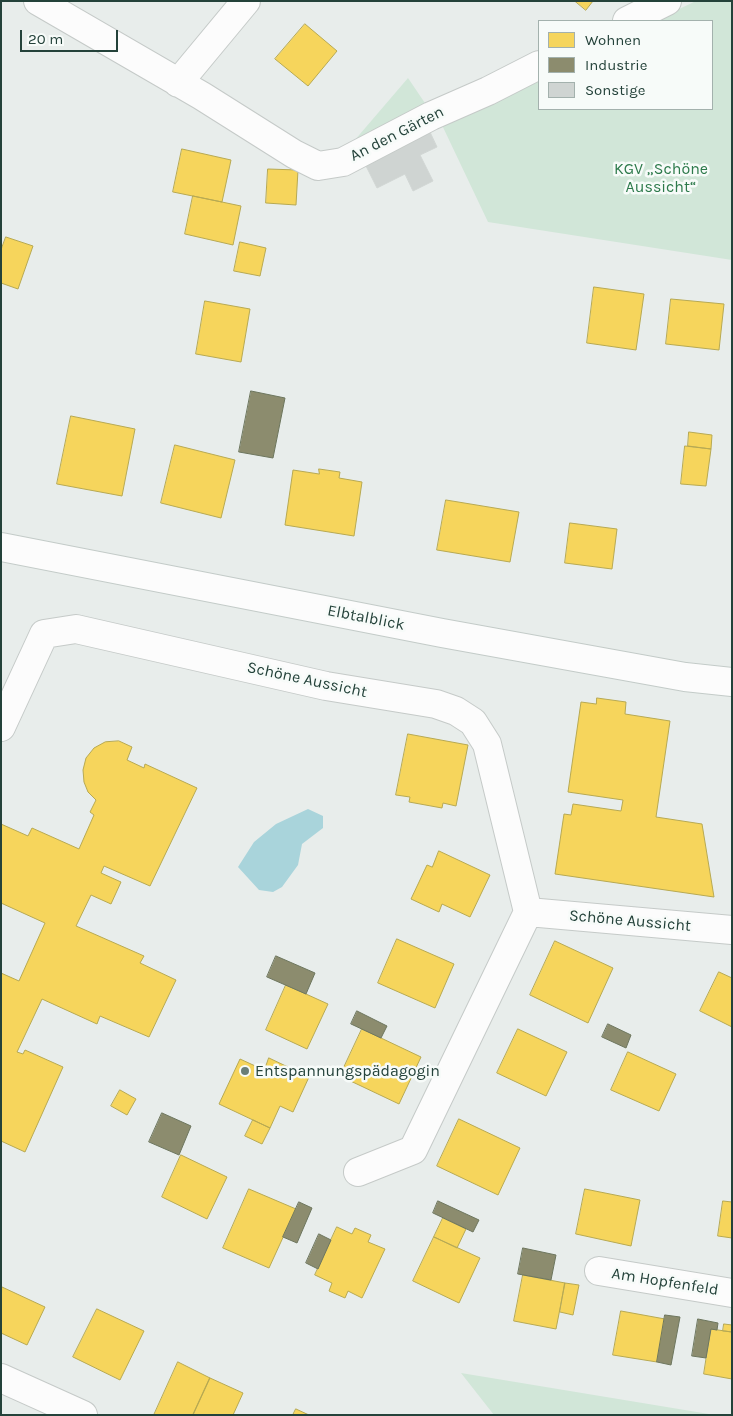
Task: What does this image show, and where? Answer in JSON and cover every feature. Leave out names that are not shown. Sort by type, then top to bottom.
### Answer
[{"type":"street","name":"An den Gärten","points":[[38,1],[294,154],[318,166],[343,162],[431,116],[488,91],[538,66]]},
{"type":"street","points":[[178,83],[246,1]]},
{"type":"street","points":[[629,20],[666,1]]},
{"type":"street","name":"Elbtalblick","points":[[1,547],[423,630],[685,676],[732,682]]},
{"type":"street","name":"Schöne Aussicht","points":[[1,726],[44,634],[76,629],[326,686],[436,704],[456,711],[473,722],[487,744],[528,912],[732,930]]},
{"type":"street","points":[[358,1172],[413,1150],[528,912]]},
{"type":"street","name":"Am Hopfenfeld","points":[[598,1271],[732,1293]]},
{"type":"street","points":[[1,1378],[73,1412]]},
{"type":"green space","name":"KGV „Schöne Aussicht“","points":[[696,1],[732,1],[732,260],[488,222],[441,123],[538,76],[538,110],[713,110],[713,20],[656,20]]},
{"type":"green space","points":[[408,78],[429,109],[354,141]]},
{"type":"green space","points":[[461,1373],[715,1415],[494,1415]]},
{"type":"water","points":[[308,809],[323,816],[323,828],[302,844],[298,865],[282,887],[273,892],[259,890],[238,867],[254,842],[276,824]]},
{"type":"building: Wohnen","points":[[575,1],[593,1],[586,10]]},
{"type":"building: Wohnen","points":[[305,24],[337,51],[308,86],[275,59]]},
{"type":"building: Wohnen","points":[[182,149],[231,160],[222,202],[173,192]]},
{"type":"building: Wohnen","points":[[268,169],[298,170],[296,205],[266,203]]},
{"type":"building: Wohnen","points":[[193,196],[241,206],[233,245],[185,234]]},
{"type":"building: Wohnen","points":[[6,237],[33,246],[18,289],[1,283],[1,250]]},
{"type":"building: Wohnen","points":[[240,242],[266,248],[260,276],[234,271]]},
{"type":"building: Wohnen","points":[[594,287],[644,294],[636,350],[587,343]]},
{"type":"building: Wohnen","points":[[671,299],[724,304],[719,350],[666,344]]},
{"type":"building: Wohnen","points":[[205,301],[250,309],[241,362],[196,354]]},
{"type":"building: Wohnen","points":[[71,416],[135,429],[122,496],[57,484]]},
{"type":"building: Wohnen","points":[[689,432],[712,435],[711,449],[688,446]]},
{"type":"building: Wohnen","points":[[175,445],[235,460],[221,518],[161,503]]},
{"type":"building: Wohnen","points":[[685,446],[711,449],[706,486],[681,484]]},
{"type":"building: Wohnen","points":[[319,469],[340,472],[339,478],[362,482],[354,536],[285,525],[293,470],[319,474]]},
{"type":"building: Wohnen","points":[[446,500],[519,512],[510,562],[437,550]]},
{"type":"building: Wohnen","points":[[570,523],[617,529],[612,569],[565,563]]},
{"type":"building: Wohnen","points":[[597,698],[626,702],[625,714],[670,721],[656,817],[702,824],[714,897],[555,874],[564,814],[571,815],[573,804],[621,811],[623,800],[568,792],[581,702],[596,704]]},
{"type":"building: Wohnen","points":[[408,734],[468,745],[456,806],[443,803],[442,808],[409,802],[410,797],[396,795]]},
{"type":"building: Wohnen","points":[[119,741],[132,747],[127,760],[144,768],[145,764],[197,788],[150,886],[104,866],[101,873],[121,882],[111,904],[91,895],[76,926],[144,956],[140,963],[176,980],[149,1037],[100,1016],[97,1024],[42,999],[17,1052],[23,1054],[25,1050],[63,1067],[25,1152],[1,1141],[1,973],[19,981],[45,923],[1,903],[1,824],[28,836],[32,828],[79,849],[94,815],[90,812],[96,800],[88,792],[84,782],[83,770],[86,758],[94,748],[105,742]]},
{"type":"building: Wohnen","points":[[439,851],[490,875],[470,917],[442,904],[439,912],[411,899],[427,865],[432,867]]},
{"type":"building: Wohnen","points":[[397,939],[454,964],[435,1008],[378,983]]},
{"type":"building: Wohnen","points":[[555,941],[613,968],[588,1023],[530,995]]},
{"type":"building: Wohnen","points":[[719,972],[732,978],[732,1027],[700,1011]]},
{"type":"building: Wohnen","points":[[286,985],[328,1004],[307,1049],[266,1030]]},
{"type":"building: Wohnen","points":[[362,1029],[421,1057],[399,1104],[340,1076]]},
{"type":"building: Wohnen","points":[[518,1029],[567,1052],[546,1096],[497,1073]]},
{"type":"building: Wohnen","points":[[628,1052],[676,1074],[659,1111],[611,1090]]},
{"type":"building: Wohnen","points":[[269,1058],[309,1077],[293,1112],[280,1106],[270,1128],[219,1104],[240,1059],[264,1070]]},
{"type":"building: Wohnen","points":[[120,1090],[136,1099],[127,1115],[111,1106]]},
{"type":"building: Wohnen","points":[[459,1119],[520,1148],[498,1195],[437,1166]]},
{"type":"building: Wohnen","points":[[253,1120],[270,1128],[262,1144],[245,1136]]},
{"type":"building: Wohnen","points":[[181,1155],[227,1177],[207,1219],[162,1197]]},
{"type":"building: Wohnen","points":[[249,1189],[296,1209],[269,1268],[223,1248]]},
{"type":"building: Wohnen","points":[[585,1189],[640,1200],[631,1246],[576,1234]]},
{"type":"building: Wohnen","points":[[723,1201],[732,1202],[732,1238],[718,1236]]},
{"type":"building: Wohnen","points":[[443,1218],[466,1229],[457,1248],[434,1237]]},
{"type":"building: Wohnen","points":[[337,1227],[352,1234],[355,1228],[371,1235],[368,1242],[385,1249],[362,1298],[348,1291],[345,1298],[329,1291],[332,1283],[315,1275]]},
{"type":"building: Wohnen","points":[[434,1237],[480,1258],[459,1303],[413,1281]]},
{"type":"building: Wohnen","points":[[523,1275],[565,1283],[556,1329],[514,1321]]},
{"type":"building: Wohnen","points":[[565,1283],[579,1285],[573,1315],[560,1312]]},
{"type":"building: Wohnen","points":[[2,1287],[45,1307],[27,1345],[1,1333]]},
{"type":"building: Wohnen","points":[[97,1309],[144,1331],[120,1380],[73,1357]]},
{"type":"building: Wohnen","points":[[621,1311],[665,1319],[657,1362],[613,1355]]},
{"type":"building: Wohnen","points":[[724,1324],[732,1325],[732,1332],[723,1331]]},
{"type":"building: Wohnen","points":[[711,1329],[732,1332],[732,1379],[704,1374]]},
{"type":"building: Wohnen","points":[[178,1362],[210,1378],[193,1415],[154,1415]]},
{"type":"building: Wohnen","points":[[210,1378],[243,1393],[233,1415],[193,1415]]},
{"type":"building: Wohnen","points":[[296,1409],[309,1415],[293,1415]]},
{"type":"building: Industrie","points":[[251,391],[285,398],[273,458],[239,452]]},
{"type":"building: Industrie","points":[[276,956],[315,973],[306,994],[267,977]]},
{"type":"building: Industrie","points":[[357,1011],[387,1026],[381,1038],[351,1024]]},
{"type":"building: Industrie","points":[[608,1024],[631,1035],[626,1048],[602,1037]]},
{"type":"building: Industrie","points":[[162,1113],[191,1126],[179,1155],[149,1142]]},
{"type":"building: Industrie","points":[[438,1201],[479,1220],[473,1232],[433,1213]]},
{"type":"building: Industrie","points":[[299,1202],[312,1208],[297,1243],[283,1237]]},
{"type":"building: Industrie","points":[[319,1234],[331,1240],[318,1269],[306,1263]]},
{"type":"building: Industrie","points":[[523,1248],[556,1255],[551,1280],[518,1274]]},
{"type":"building: Industrie","points":[[665,1315],[680,1317],[671,1365],[657,1362]]},
{"type":"building: Industrie","points":[[698,1319],[718,1323],[717,1330],[711,1329],[706,1358],[692,1356]]},
{"type":"building: Sonstige","points":[[429,130],[437,147],[420,155],[433,181],[413,191],[405,174],[377,188],[364,162]]},
{"type":"place","name":"Entspannungspädagogin","points":[[245,1071]]}]
